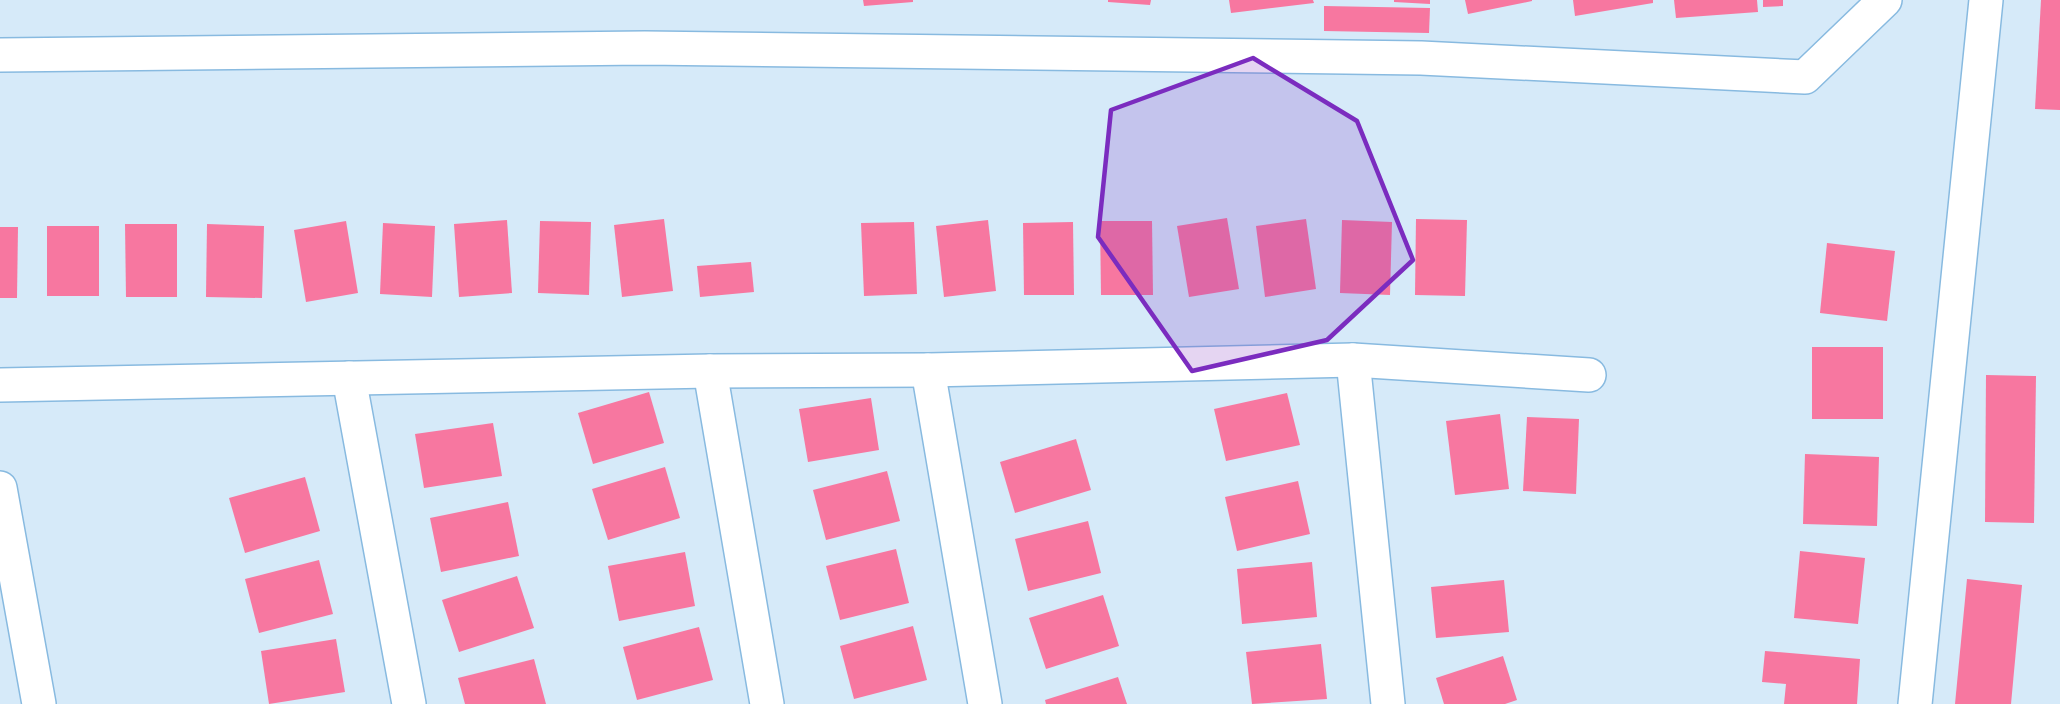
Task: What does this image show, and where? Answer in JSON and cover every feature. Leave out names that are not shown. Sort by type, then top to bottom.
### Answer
[{"type":"street","points":[[0,55],[645,48],[1421,58],[1805,77],[1885,0]]},
{"type":"street","points":[[1915,704],[1986,0]]},
{"type":"street","points":[[1353,360],[1388,704]]},
{"type":"street","points":[[0,385],[710,371],[928,370],[1353,360],[1589,375]]},
{"type":"street","points":[[928,370],[985,704]]},
{"type":"street","points":[[710,371],[767,704]]},
{"type":"street","points":[[349,378],[409,704]]},
{"type":"street","points":[[0,488],[39,704]]},
{"type":"highlighted area","points":[[1253,58],[1357,121],[1413,260],[1327,340],[1192,371],[1098,237],[1111,110]]},
{"type":"building","points":[[863,0],[913,0],[913,2],[864,6]]},
{"type":"building","points":[[1108,0],[1151,0],[1150,5],[1108,2]]},
{"type":"building","points":[[1229,0],[1313,0],[1314,3],[1231,13]]},
{"type":"building","points":[[1394,0],[1430,0],[1430,4],[1394,2]]},
{"type":"building","points":[[1465,0],[1532,0],[1532,1],[1468,14]]},
{"type":"building","points":[[1573,0],[1653,0],[1653,3],[1575,16]]},
{"type":"building","points":[[1674,0],[1757,0],[1758,12],[1676,18]]},
{"type":"building","points":[[1763,0],[1783,0],[1783,6],[1763,7]]},
{"type":"building","points":[[2041,0],[2060,0],[2060,110],[2035,109]]},
{"type":"building","points":[[1324,6],[1430,8],[1429,33],[1324,31]]},
{"type":"building","points":[[1227,218],[1239,289],[1189,297],[1177,226]]},
{"type":"building","points":[[664,219],[673,291],[622,297],[614,225]]},
{"type":"building","points":[[1306,219],[1316,289],[1265,297],[1256,226]]},
{"type":"building","points":[[1416,219],[1467,220],[1465,296],[1415,295]]},
{"type":"building","points":[[507,220],[512,293],[459,297],[454,224]]},
{"type":"building","points":[[988,220],[996,291],[944,297],[936,226]]},
{"type":"building","points":[[1342,220],[1392,222],[1390,295],[1340,293]]},
{"type":"building","points":[[346,221],[358,293],[306,302],[294,230]]},
{"type":"building","points":[[540,221],[591,222],[589,295],[538,293]]},
{"type":"building","points":[[1100,221],[1152,221],[1153,295],[1101,295]]},
{"type":"building","points":[[914,222],[917,294],[864,296],[861,223]]},
{"type":"building","points":[[1073,222],[1074,295],[1024,295],[1023,223]]},
{"type":"building","points":[[383,223],[435,226],[432,297],[380,294]]},
{"type":"building","points":[[125,224],[177,224],[177,297],[126,297]]},
{"type":"building","points":[[207,224],[264,226],[262,298],[206,297]]},
{"type":"building","points":[[47,226],[99,226],[99,296],[47,296]]},
{"type":"building","points":[[0,227],[18,227],[17,298],[0,298]]},
{"type":"building","points":[[1827,243],[1895,251],[1887,321],[1820,313]]},
{"type":"building","points":[[751,262],[754,292],[700,297],[697,266]]},
{"type":"building","points":[[1812,347],[1883,347],[1883,419],[1812,419]]},
{"type":"building","points":[[1986,375],[2036,376],[2034,523],[1985,522]]},
{"type":"building","points":[[649,392],[664,443],[593,464],[578,413]]},
{"type":"building","points":[[1287,393],[1300,445],[1226,461],[1214,409]]},
{"type":"building","points":[[871,398],[879,450],[808,462],[799,409]]},
{"type":"building","points":[[1500,414],[1509,489],[1455,495],[1446,421]]},
{"type":"building","points":[[1527,417],[1579,419],[1576,494],[1523,491]]},
{"type":"building","points":[[493,423],[502,476],[424,488],[415,434]]},
{"type":"building","points":[[1076,439],[1091,490],[1015,513],[1000,462]]},
{"type":"building","points":[[1805,454],[1879,457],[1877,526],[1803,524]]},
{"type":"building","points":[[665,467],[680,518],[608,540],[592,489]]},
{"type":"building","points":[[887,471],[900,521],[826,540],[813,490]]},
{"type":"building","points":[[305,477],[320,531],[245,553],[229,498]]},
{"type":"building","points":[[1298,481],[1310,534],[1237,551],[1225,497]]},
{"type":"building","points":[[508,502],[519,556],[441,572],[430,518]]},
{"type":"building","points":[[1088,521],[1101,573],[1028,591],[1015,539]]},
{"type":"building","points":[[896,549],[909,603],[840,620],[826,566]]},
{"type":"building","points":[[1800,551],[1865,558],[1858,624],[1794,618]]},
{"type":"building","points":[[685,552],[695,606],[619,621],[608,566]]},
{"type":"building","points":[[319,560],[333,614],[259,633],[245,579]]},
{"type":"building","points":[[1312,562],[1317,617],[1242,624],[1237,569]]},
{"type":"building","points":[[517,576],[534,628],[459,652],[442,600]]},
{"type":"building","points":[[1967,579],[2022,585],[2011,704],[1955,704]]},
{"type":"building","points":[[1504,580],[1509,632],[1436,638],[1431,587]]},
{"type":"building","points":[[1103,595],[1119,646],[1046,669],[1029,618]]},
{"type":"building","points":[[913,626],[927,680],[854,699],[840,646]]},
{"type":"building","points":[[699,627],[713,680],[637,700],[623,647]]},
{"type":"building","points":[[336,639],[345,692],[269,704],[261,651]]},
{"type":"building","points":[[1321,644],[1327,699],[1252,704],[1246,652]]},
{"type":"building","points":[[1765,651],[1860,659],[1857,704],[1784,704],[1786,684],[1762,682]]},
{"type":"building","points":[[1503,656],[1517,700],[1505,704],[1444,704],[1436,678]]},
{"type":"building","points":[[534,659],[546,704],[465,704],[458,678]]},
{"type":"building","points":[[1118,677],[1127,704],[1046,704],[1045,700]]}]
